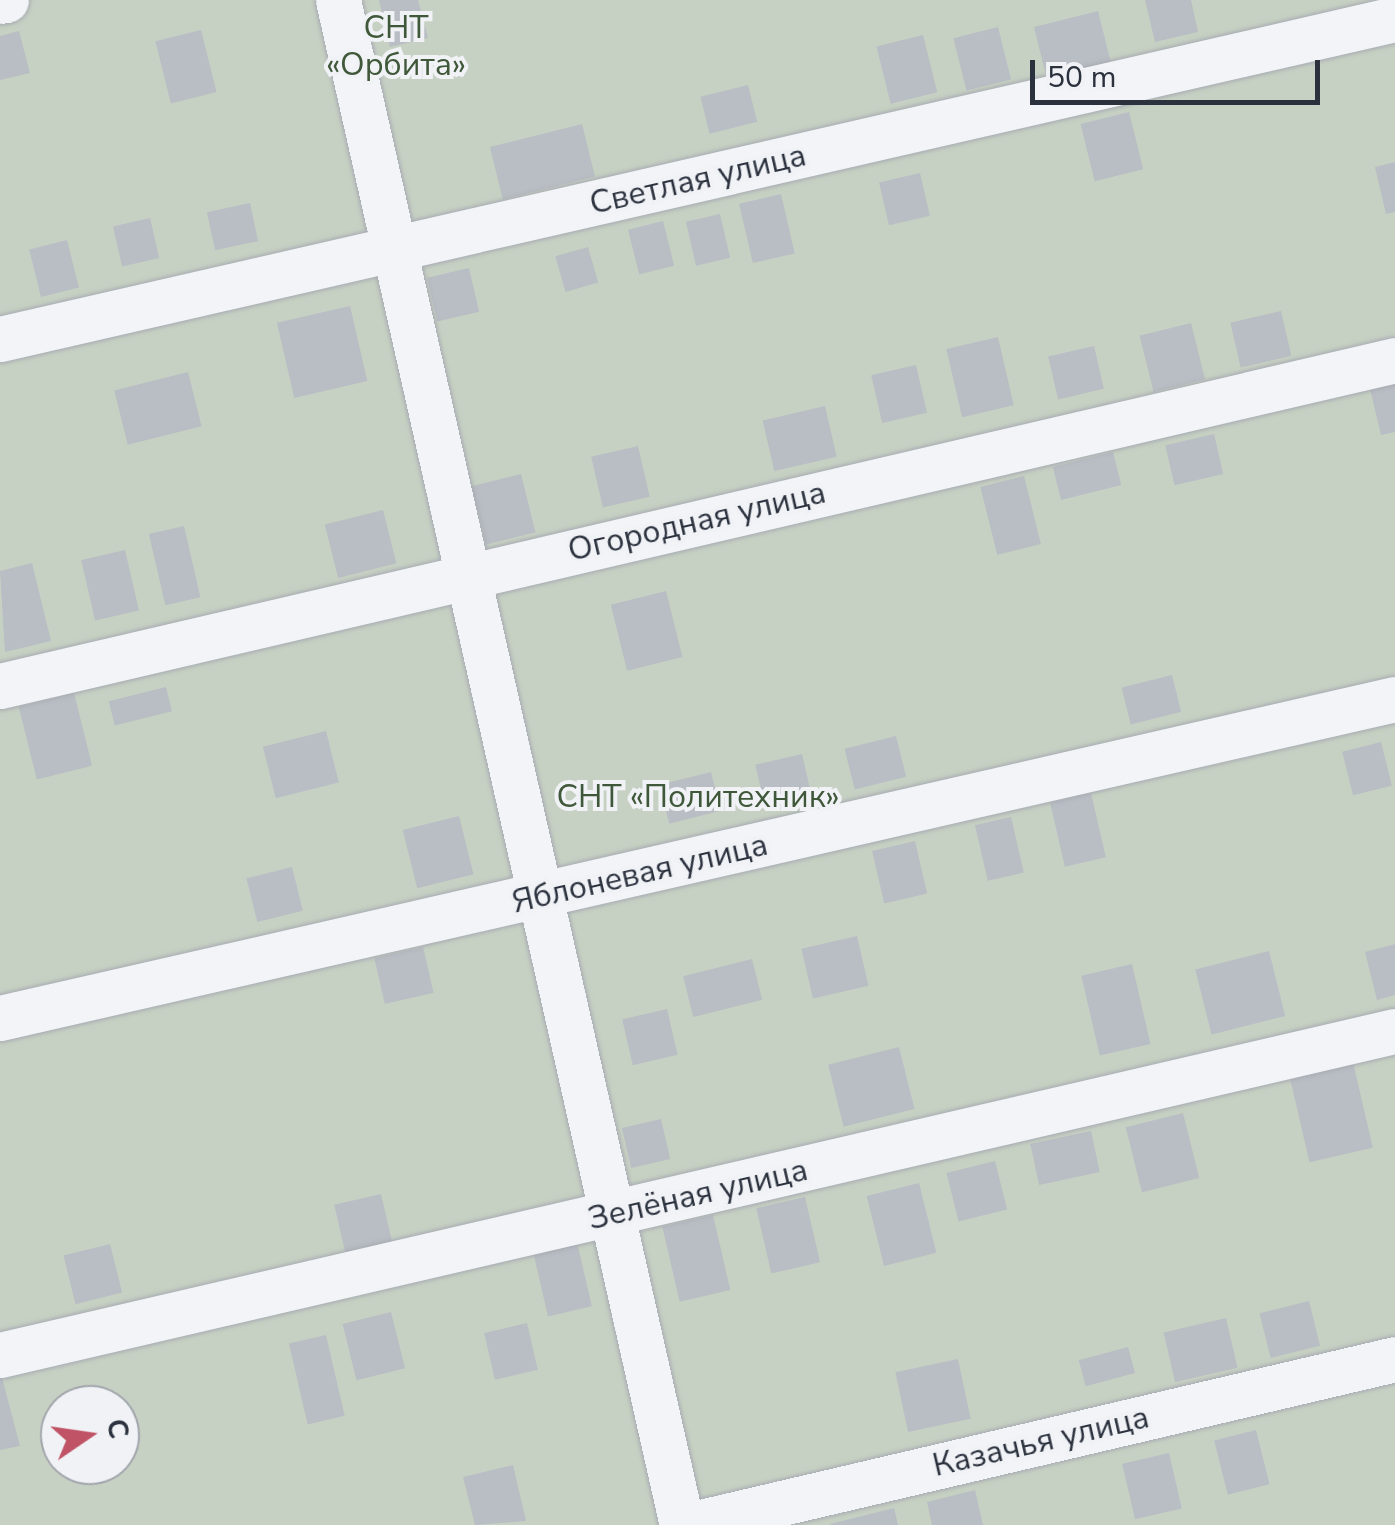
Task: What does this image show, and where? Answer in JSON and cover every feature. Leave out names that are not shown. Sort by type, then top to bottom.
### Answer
[{"type":"street","points":[[338,0],[388,251],[461,577],[685,1525]]},
{"type":"street","name":"Светлая улица","points":[[0,339],[1395,19]]},
{"type":"street","name":"Огородная улица","points":[[0,686],[1395,360]]},
{"type":"street","name":"Яблоневая улица","points":[[0,1018],[1395,699]]},
{"type":"street","name":"Зелёная улица","points":[[0,1355],[1395,1031]]},
{"type":"street","name":"Казачья улица","points":[[685,1525],[1395,1359]]},
{"type":"green space","name":"СНТ «Политехник»","points":[[0,0],[1395,0],[1395,1525],[0,1525]]},
{"type":"building","points":[[379,0],[418,0],[428,38],[390,47]]},
{"type":"building","points":[[1145,0],[1191,0],[1198,32],[1155,42]]},
{"type":"building","points":[[1098,11],[1111,64],[1047,80],[1034,27]]},
{"type":"building","points":[[998,27],[1011,79],[966,91],[953,38]]},
{"type":"building","points":[[201,30],[216,92],[171,103],[155,41]]},
{"type":"building","points":[[19,31],[30,73],[0,80],[0,36]]},
{"type":"building","points":[[923,35],[937,92],[891,104],[876,47]]},
{"type":"building","points":[[748,85],[757,122],[710,134],[700,97]]},
{"type":"building","points":[[1129,112],[1143,169],[1095,181],[1080,124]]},
{"type":"building","points":[[582,124],[595,176],[503,199],[490,147]]},
{"type":"building","points":[[1395,162],[1395,212],[1386,214],[1375,167]]},
{"type":"building","points":[[920,173],[930,216],[889,225],[879,182]]},
{"type":"building","points":[[781,194],[795,253],[753,263],[739,204]]},
{"type":"building","points":[[250,203],[258,241],[215,250],[207,212]]},
{"type":"building","points":[[720,214],[730,258],[696,266],[686,222]]},
{"type":"building","points":[[150,218],[159,258],[122,266],[113,227]]},
{"type":"building","points":[[663,221],[674,266],[639,274],[628,230]]},
{"type":"building","points":[[67,240],[79,288],[41,297],[29,249]]},
{"type":"building","points":[[588,247],[598,283],[566,292],[555,256]]},
{"type":"building","points":[[469,268],[479,312],[437,322],[427,278]]},
{"type":"building","points":[[350,306],[367,381],[294,398],[277,323]]},
{"type":"building","points":[[1281,311],[1291,356],[1241,368],[1230,323]]},
{"type":"building","points":[[1191,323],[1205,379],[1154,392],[1140,336]]},
{"type":"building","points":[[998,337],[1014,405],[962,417],[946,349]]},
{"type":"building","points":[[1094,346],[1104,389],[1058,399],[1048,357]]},
{"type":"building","points":[[916,365],[927,413],[882,423],[871,375]]},
{"type":"building","points":[[188,372],[202,426],[128,445],[114,390]]},
{"type":"building","points":[[1395,383],[1395,432],[1381,435],[1370,389]]},
{"type":"building","points":[[825,406],[837,457],[774,471],[763,420]]},
{"type":"building","points":[[1214,434],[1223,474],[1175,485],[1165,445]]},
{"type":"building","points":[[638,446],[650,497],[603,507],[591,457]]},
{"type":"building","points":[[1113,452],[1121,485],[1061,500],[1053,467]]},
{"type":"building","points":[[521,474],[536,532],[486,545],[472,486]]},
{"type":"building","points":[[1024,476],[1041,544],[997,555],[980,487]]},
{"type":"building","points":[[383,510],[396,563],[338,578],[325,525]]},
{"type":"building","points":[[184,526],[200,597],[165,605],[149,534]]},
{"type":"building","points":[[125,550],[139,610],[95,621],[81,560]]},
{"type":"building","points":[[32,563],[51,641],[5,652],[0,571]]},
{"type":"building","points":[[666,591],[682,657],[627,671],[611,605]]},
{"type":"building","points":[[1172,675],[1181,712],[1131,724],[1122,688]]},
{"type":"building","points":[[166,687],[172,711],[115,726],[109,701]]},
{"type":"building","points":[[74,693],[92,766],[37,780],[19,707]]},
{"type":"building","points":[[326,731],[339,782],[276,798],[263,747]]},
{"type":"building","points":[[896,736],[906,777],[855,790],[845,749]]},
{"type":"building","points":[[1381,742],[1392,786],[1353,795],[1342,752]]},
{"type":"building","points":[[802,754],[811,794],[764,805],[755,765]]},
{"type":"building","points":[[711,772],[721,811],[669,824],[660,785]]},
{"type":"building","points":[[1091,793],[1106,857],[1065,867],[1050,802]]},
{"type":"building","points":[[459,816],[474,874],[417,888],[403,830]]},
{"type":"building","points":[[1011,817],[1024,873],[988,881],[975,825]]},
{"type":"building","points":[[915,841],[927,894],[884,904],[872,851]]},
{"type":"building","points":[[292,867],[303,911],[257,922],[246,878]]},
{"type":"building","points":[[857,936],[868,986],[813,999],[801,949]]},
{"type":"building","points":[[1395,944],[1395,995],[1377,1000],[1365,952]]},
{"type":"building","points":[[423,947],[434,993],[385,1004],[374,958]]},
{"type":"building","points":[[1269,951],[1285,1016],[1211,1034],[1195,969]]},
{"type":"building","points":[[752,959],[762,1000],[693,1017],[683,976]]},
{"type":"building","points":[[1132,964],[1150,1044],[1100,1056],[1081,976]]},
{"type":"building","points":[[667,1009],[678,1055],[633,1065],[622,1019]]},
{"type":"building","points":[[899,1047],[914,1109],[844,1127],[828,1065]]},
{"type":"building","points":[[1353,1062],[1373,1148],[1309,1162],[1290,1077]]},
{"type":"building","points":[[1183,1113],[1199,1178],[1142,1192],[1126,1127]]},
{"type":"building","points":[[661,1119],[670,1159],[631,1168],[622,1128]]},
{"type":"building","points":[[1091,1131],[1100,1172],[1039,1185],[1030,1144]]},
{"type":"building","points":[[995,1161],[1007,1210],[959,1222],[946,1173]]},
{"type":"building","points":[[919,1183],[936,1253],[884,1266],[867,1196]]},
{"type":"building","points":[[381,1194],[392,1243],[345,1254],[334,1205]]},
{"type":"building","points":[[805,1197],[820,1262],[771,1274],[756,1208]]},
{"type":"building","points":[[713,1215],[730,1290],[680,1302],[662,1227]]},
{"type":"building","points":[[577,1242],[592,1306],[548,1316],[533,1252]]},
{"type":"building","points":[[110,1244],[122,1293],[76,1304],[63,1256]]},
{"type":"building","points":[[1309,1301],[1320,1346],[1271,1358],[1260,1313]]},
{"type":"building","points":[[391,1312],[405,1368],[357,1380],[342,1324]]},
{"type":"building","points":[[1226,1318],[1237,1368],[1175,1382],[1164,1332]]},
{"type":"building","points":[[527,1323],[538,1370],[495,1380],[484,1333]]},
{"type":"building","points":[[326,1335],[345,1416],[308,1424],[289,1344]]},
{"type":"building","points":[[1128,1347],[1135,1373],[1086,1386],[1079,1360]]},
{"type":"building","points":[[958,1359],[971,1419],[908,1432],[895,1372]]},
{"type":"building","points":[[0,1370],[20,1446],[0,1450]]},
{"type":"building","points":[[1256,1430],[1270,1484],[1228,1495],[1214,1440]]},
{"type":"building","points":[[1169,1453],[1182,1509],[1135,1519],[1122,1464]]},
{"type":"building","points":[[513,1465],[526,1521],[475,1525],[463,1477]]},
{"type":"building","points":[[975,1490],[983,1525],[932,1525],[927,1502]]},
{"type":"building","points":[[894,1508],[898,1525],[830,1524]]},
{"type":"park label","name":"СНТ «Орбита»","points":[[396,48]]}]
